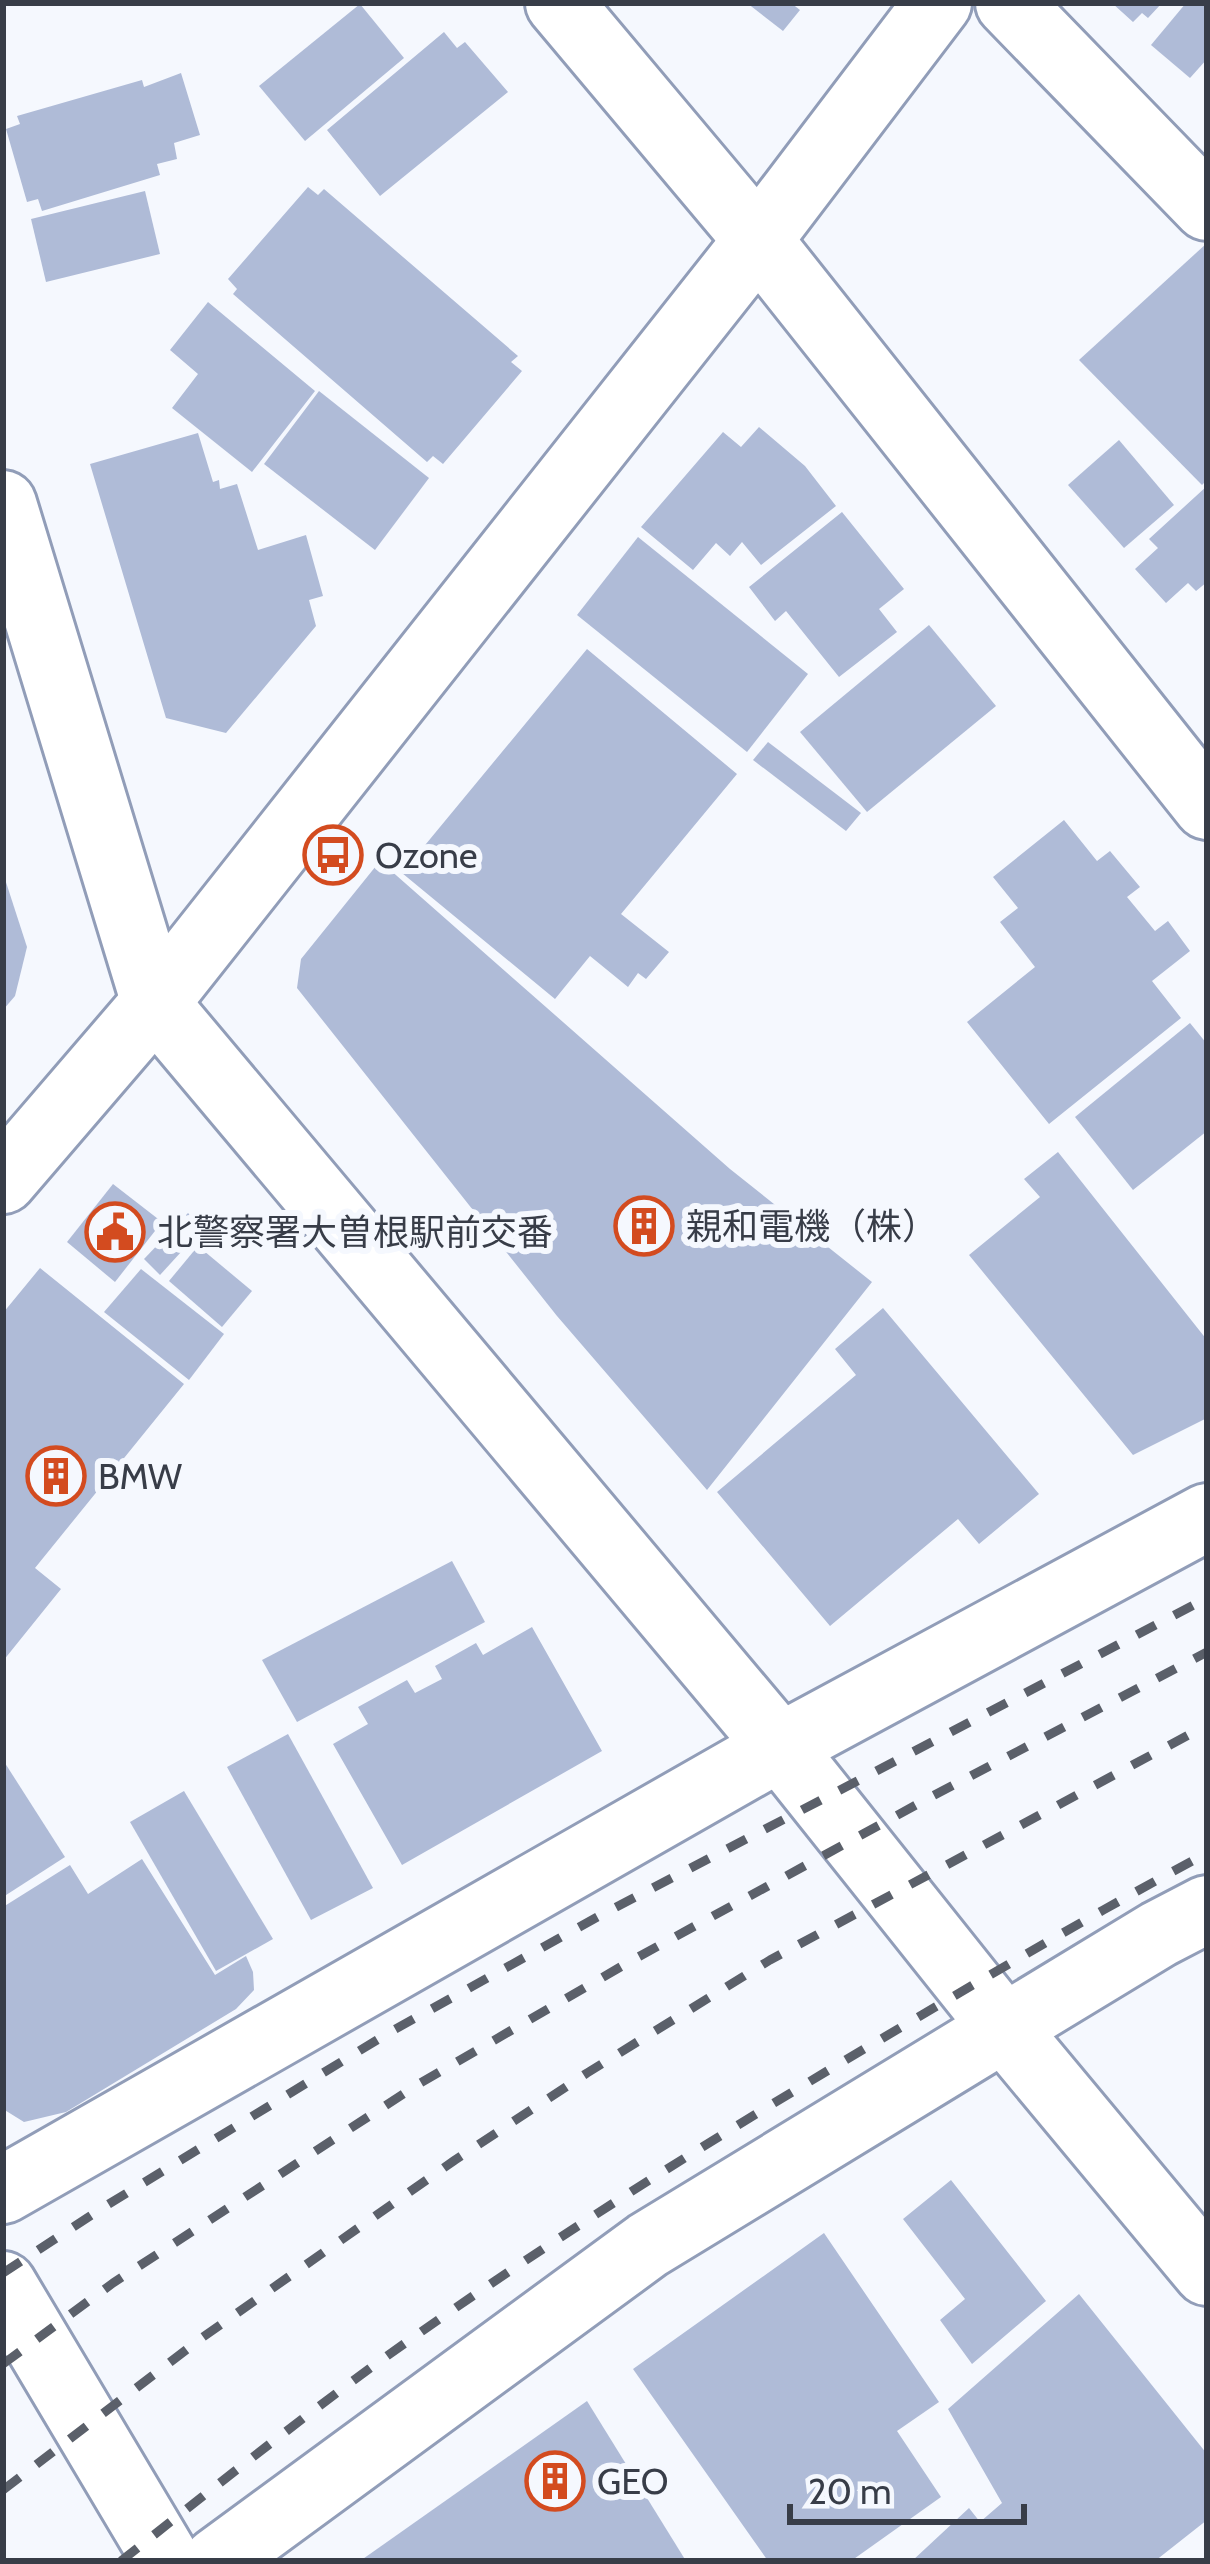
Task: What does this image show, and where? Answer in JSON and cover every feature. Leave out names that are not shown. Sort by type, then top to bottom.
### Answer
[{"type":"street","points":[[559,3],[758,240],[1207,806]]},
{"type":"street","points":[[3,1180],[155,1003],[758,240],[938,3]]},
{"type":"street","points":[[1009,3],[1207,207]]},
{"type":"street","points":[[3,504],[155,1003],[780,1747],[1207,2272]]},
{"type":"street","points":[[3,2189],[780,1747],[1207,1517]]},
{"type":"street","points":[[218,2561],[648,2246],[1207,1909]]},
{"type":"street","points":[[3,2285],[167,2561]]},
{"type":"building","points":[[747,3],[791,3],[800,10],[783,31]]},
{"type":"building","points":[[1112,3],[1162,3],[1148,18],[1142,13],[1133,22]]},
{"type":"building","points":[[1186,3],[1207,3],[1207,59],[1190,78],[1151,45]]},
{"type":"building","points":[[360,4],[404,58],[305,141],[259,86]]},
{"type":"building","points":[[444,32],[457,48],[465,42],[508,92],[380,196],[327,130]]},
{"type":"building","points":[[181,73],[200,135],[174,143],[177,159],[157,164],[160,175],[42,211],[38,199],[27,202],[6,129],[20,124],[17,116],[142,80],[144,87]]},
{"type":"building","points":[[308,187],[318,195],[324,189],[518,356],[511,362],[522,371],[443,464],[433,456],[427,462],[233,294],[237,289],[228,279]]},
{"type":"building","points":[[145,191],[160,254],[46,282],[31,219]]},
{"type":"building","points":[[1207,243],[1207,480],[1202,485],[1079,360]]},
{"type":"building","points":[[208,302],[315,391],[252,472],[172,408],[198,374],[170,350]]},
{"type":"building","points":[[319,391],[429,478],[375,550],[264,464]]},
{"type":"building","points":[[759,427],[805,466],[836,506],[761,565],[742,542],[730,556],[716,543],[693,570],[641,527],[723,432],[741,447]]},
{"type":"building","points":[[198,433],[213,482],[219,480],[220,489],[237,484],[258,550],[306,535],[323,596],[309,600],[316,626],[226,733],[166,718],[90,464]]},
{"type":"building","points":[[1119,440],[1174,505],[1124,548],[1068,485]]},
{"type":"building","points":[[1207,486],[1207,582],[1196,591],[1188,583],[1166,603],[1135,569],[1158,548],[1149,539]]},
{"type":"building","points":[[842,512],[904,589],[879,609],[897,632],[839,677],[786,611],[775,621],[749,587]]},
{"type":"building","points":[[638,537],[808,674],[747,752],[577,615]]},
{"type":"building","points":[[929,625],[996,706],[867,812],[800,732]]},
{"type":"building","points":[[587,649],[737,774],[621,914],[669,952],[646,979],[638,973],[628,987],[590,956],[555,999],[402,873]]},
{"type":"building","points":[[768,742],[861,813],[846,831],[753,760]]},
{"type":"building","points":[[1064,820],[1097,861],[1110,851],[1140,887],[1127,897],[1155,931],[1168,921],[1190,951],[1152,981],[1181,1018],[1049,1124],[967,1022],[1035,967],[1000,922],[1018,908],[993,877]]},
{"type":"building","name":"親和電機（株）","points":[[380,861],[730,1169],[872,1282],[707,1490],[557,1316],[297,988],[301,959]]},
{"type":"building","points":[[4,876],[27,947],[15,996],[3,1010]]},
{"type":"building","points":[[1190,1023],[1207,1044],[1207,1131],[1133,1190],[1075,1117]]},
{"type":"building","points":[[1058,1152],[1207,1340],[1207,1418],[1133,1455],[969,1255],[1040,1197],[1024,1179]]},
{"type":"building","name":"北警察署大曽根駅前交番","points":[[113,1184],[162,1222],[115,1282],[67,1242]]},
{"type":"building","points":[[188,1213],[203,1228],[160,1275],[144,1259]]},
{"type":"building","points":[[198,1246],[252,1291],[222,1327],[169,1281]]},
{"type":"building","name":"BMW","points":[[40,1268],[184,1384],[35,1568],[61,1589],[3,1661],[3,1313]]},
{"type":"building","points":[[141,1269],[224,1334],[189,1380],[104,1312]]},
{"type":"building","points":[[883,1308],[1039,1494],[979,1544],[958,1519],[830,1626],[717,1492],[856,1375],[835,1349]]},
{"type":"building","points":[[452,1561],[485,1622],[297,1722],[262,1660]]},
{"type":"building","points":[[532,1627],[602,1751],[402,1865],[333,1744],[368,1724],[358,1707],[407,1680],[415,1693],[442,1679],[435,1666],[476,1643],[483,1655]]},
{"type":"building","points":[[288,1734],[373,1888],[311,1920],[227,1767]]},
{"type":"building","points":[[3,1760],[65,1857],[3,1897]]},
{"type":"building","points":[[184,1791],[273,1939],[216,1971],[130,1822]]},
{"type":"building","points":[[142,1859],[215,1975],[246,1956],[254,1990],[236,2009],[66,2112],[24,2122],[3,2109],[3,1907],[70,1865],[88,1894]]},
{"type":"building","points":[[951,2180],[1046,2301],[972,2364],[940,2320],[965,2299],[903,2219]]},
{"type":"building","points":[[824,2233],[939,2402],[897,2431],[941,2497],[851,2561],[768,2561],[633,2369]]},
{"type":"building","points":[[1079,2294],[1207,2454],[1207,2520],[1155,2561],[912,2561],[969,2508],[980,2522],[1002,2503],[948,2409]]},
{"type":"building","name":"GEO","points":[[587,2401],[686,2561],[360,2561]]},
{"type":"railway","points":[[3,2273],[390,2032],[601,1915],[1207,1598]]},
{"type":"railway","points":[[3,2364],[113,2283],[417,2085],[629,1962],[1207,1652]]},
{"type":"railway","points":[[3,2490],[203,2337],[587,2073],[770,1960],[1207,1725]]},
{"type":"railway","points":[[121,2561],[347,2385],[563,2236],[876,2042],[1207,1853]]},
{"type":"place","name":"Ozone","points":[[333,855]]},
{"type":"place","name":"親和電機（株）","points":[[644,1226]]},
{"type":"place","name":"北警察署大曽根駅前交番","points":[[115,1232]]},
{"type":"place","name":"BMW","points":[[56,1476]]},
{"type":"place","name":"GEO","points":[[555,2481]]}]
